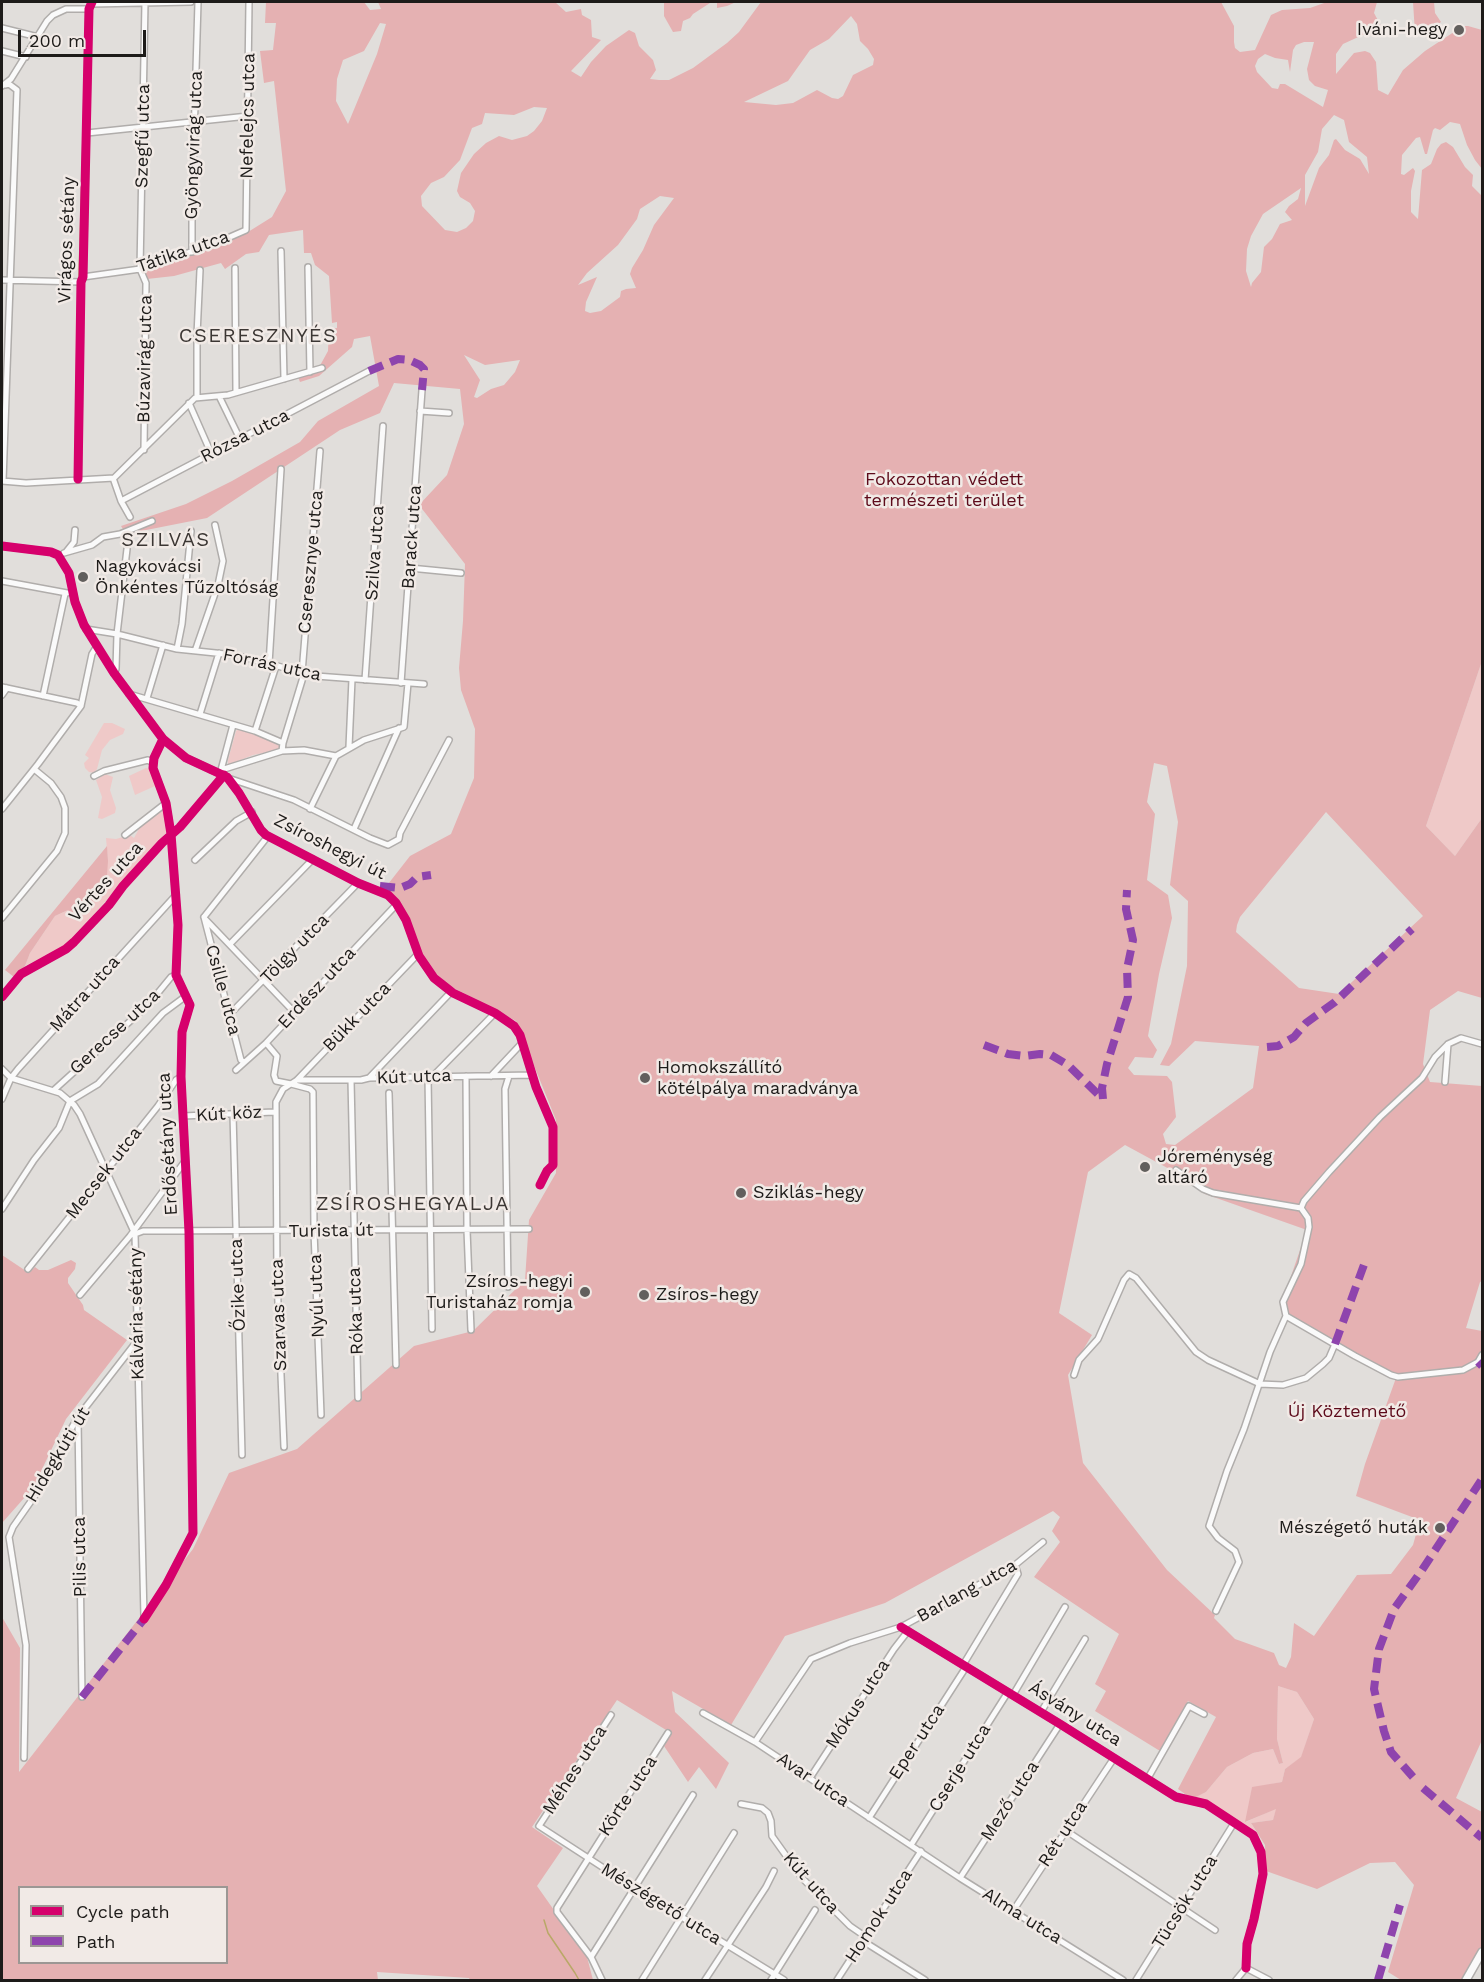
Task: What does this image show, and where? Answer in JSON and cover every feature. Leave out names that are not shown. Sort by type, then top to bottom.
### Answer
[{"type":"main road","points":[[1466,1980],[1482,1952]]},
{"type":"street","name":"Szegfű utca","points":[[140,269],[146,2]]},
{"type":"street","points":[[3,86],[26,57],[47,21],[60,11],[91,5],[191,2]]},
{"type":"street","name":"Gyöngyvirág utca","points":[[192,252],[198,2]]},
{"type":"street","name":"Nefelejcs utca","points":[[246,230],[249,2]]},
{"type":"street","name":"Virágos sétány","points":[[78,479],[91,5]]},
{"type":"street","points":[[2,28],[38,37]]},
{"type":"street","points":[[2,51],[26,57]]},
{"type":"street","points":[[3,86],[9,84],[17,90],[2,481],[27,483],[113,478],[197,397],[219,396],[322,368]]},
{"type":"street","points":[[87,132],[248,116]]},
{"type":"street","name":"Tátika utca","points":[[2,280],[82,279],[140,269],[192,252],[246,230]]},
{"type":"street","points":[[281,251],[284,379]]},
{"type":"street","points":[[308,267],[310,372]]},
{"type":"street","points":[[235,268],[233,291],[236,392]]},
{"type":"street","name":"Búzavirág utca","points":[[140,269],[146,284],[144,450]]},
{"type":"street","points":[[197,397],[200,270]]},
{"type":"street","name":"Rózsa utca","points":[[121,501],[369,371]]},
{"type":"street","name":"Barack utca","points":[[354,829],[401,728],[422,390]]},
{"type":"street","points":[[219,396],[240,439]]},
{"type":"street","points":[[189,403],[211,453]]},
{"type":"street","points":[[420,411],[449,413]]},
{"type":"street","name":"Szilva utca","points":[[365,680],[383,426]]},
{"type":"street","name":"Cseresznye utca","points":[[282,751],[303,673],[320,451]]},
{"type":"street","points":[[255,731],[272,665],[281,469]]},
{"type":"street","points":[[113,478],[121,501],[130,517]]},
{"type":"street","points":[[2,546],[61,554],[92,545],[103,537],[120,534],[152,521]]},
{"type":"street","points":[[195,651],[218,585],[223,561],[214,525]]},
{"type":"street","points":[[61,554],[74,542],[75,530]]},
{"type":"street","points":[[177,649],[182,624],[191,531]]},
{"type":"street","points":[[114,673],[117,666],[117,634],[127,549]]},
{"type":"street","name":"Zsíroshegyi út","points":[[61,554],[67,567],[80,618],[86,629],[114,673],[163,739],[186,758],[223,774],[252,812],[261,830],[268,836],[391,898],[411,930],[418,954],[434,978],[451,992],[495,1012],[513,1025],[519,1033],[533,1078],[553,1129],[553,1165],[540,1185]]},
{"type":"street","points":[[410,568],[461,573]]},
{"type":"street","points":[[2,581],[65,594],[72,592]]},
{"type":"street","points":[[43,696],[65,594]]},
{"type":"street","name":"Forrás utca","points":[[86,629],[177,649],[219,653],[303,673],[424,684]]},
{"type":"street","points":[[147,698],[163,645]]},
{"type":"street","points":[[2,809],[81,706],[92,654],[97,646]]},
{"type":"street","points":[[200,714],[219,653]]},
{"type":"street","points":[[349,747],[352,679]]},
{"type":"street","points":[[2,695],[4,688],[81,706]]},
{"type":"street","points":[[129,694],[255,731],[283,743]]},
{"type":"street","points":[[223,774],[233,725]]},
{"type":"street","points":[[310,808],[336,756],[349,747],[401,728]]},
{"type":"street","points":[[94,776],[104,771],[148,760],[153,762],[163,739]]},
{"type":"street","points":[[223,774],[294,800],[388,845],[399,839],[400,832],[449,740]]},
{"type":"street","points":[[223,774],[282,751],[304,750],[336,756]]},
{"type":"street","name":"Erdősétány utca","points":[[144,1619],[166,1585],[193,1533],[189,1232],[181,1077],[182,1032],[190,1009],[176,975],[178,925],[171,834],[166,802],[153,762]]},
{"type":"street","points":[[2,918],[57,851],[65,833],[61,797],[51,783],[34,769]]},
{"type":"street","name":"Vértes utca","points":[[2,997],[21,974],[66,949],[74,942],[109,905],[123,885],[180,827],[223,774]]},
{"type":"street","points":[[2,797],[7,802]]},
{"type":"street","points":[[125,835],[166,802]]},
{"type":"street","points":[[195,860],[236,821],[252,812]]},
{"type":"street","points":[[268,836],[204,917],[294,1012]]},
{"type":"street","points":[[230,944],[313,859]]},
{"type":"street","name":"Tölgy utca","points":[[230,1014],[358,883]]},
{"type":"street","name":"Mátra utca","points":[[2,1099],[11,1078],[176,895]]},
{"type":"street","name":"Erdész utca","points":[[236,1070],[266,1043],[396,904]]},
{"type":"street","name":"Csille utca","points":[[204,917],[241,1060],[244,1062]]},
{"type":"street","name":"Bükk utca","points":[[291,1084],[418,954]]},
{"type":"street","name":"Gerecse utca","points":[[54,1090],[148,1005],[171,977],[176,975]]},
{"type":"street","points":[[369,1078],[451,992]]},
{"type":"street","name":"Gerecse utca","points":[[70,1101],[98,1084],[163,1013],[186,996]]},
{"type":"street","points":[[432,1329],[430,1077],[495,1012]]},
{"type":"street","points":[[1301,1208],[1304,1201],[1329,1172],[1380,1117],[1422,1078],[1435,1057],[1448,1044],[1461,1038],[1482,1044]]},
{"type":"street","points":[[266,1043],[277,1056],[273,1079],[278,1083],[291,1084]]},
{"type":"street","points":[[490,1076],[522,1043]]},
{"type":"street","points":[[1445,1082],[1448,1044]]},
{"type":"street","name":"Kálvária sétány","points":[[2,1069],[11,1078],[54,1090],[70,1101],[80,1114],[134,1232],[144,1619]]},
{"type":"street","points":[[466,1076],[467,1230],[471,1330]]},
{"type":"street","name":"Kút utca","points":[[297,1080],[466,1076],[533,1078]]},
{"type":"street","points":[[508,1287],[505,1089],[509,1076]]},
{"type":"street","name":"Mecsek utca","points":[[28,1269],[176,1080],[181,1077]]},
{"type":"street","name":"Róka utca","points":[[351,1080],[358,1398]]},
{"type":"street","points":[[274,1112],[279,1093],[291,1084]]},
{"type":"street","name":"Nyúl utca","points":[[291,1084],[313,1092],[314,1231],[321,1415]]},
{"type":"street","points":[[389,1092],[396,1365]]},
{"type":"street","points":[[2,1209],[34,1160],[59,1128],[70,1101]]},
{"type":"street","name":"Kút köz","points":[[183,1116],[274,1112]]},
{"type":"street","name":"Szarvas utca","points":[[274,1112],[284,1447]]},
{"type":"street","name":"Őzike utca","points":[[233,1114],[242,1455]]},
{"type":"street","points":[[80,1295],[134,1232],[185,1161]]},
{"type":"street","points":[[1176,1170],[1203,1189],[1213,1193],[1301,1208],[1308,1218],[1310,1227],[1301,1264],[1284,1299],[1286,1316],[1270,1352],[1209,1526],[1218,1538],[1235,1551],[1239,1562],[1216,1611]]},
{"type":"street","name":"Turista út","points":[[134,1232],[529,1229]]},
{"type":"street","points":[[1074,1375],[1079,1360],[1098,1339],[1124,1280],[1129,1274],[1136,1278],[1196,1352],[1260,1384],[1283,1385],[1306,1378],[1329,1358],[1335,1344]]},
{"type":"street","points":[[1286,1316],[1390,1375],[1403,1377],[1463,1370],[1478,1362],[1482,1355]]},
{"type":"street","name":"Hidegkúti út","points":[[24,1758],[26,1645],[9,1537],[13,1527],[43,1484],[78,1417],[138,1341]]},
{"type":"street","name":"Pilis utca","points":[[78,1417],[82,1697]]},
{"type":"street","name":"Barlang utca","points":[[755,1742],[811,1659],[850,1643],[901,1628],[1015,1565],[1043,1542]]},
{"type":"street","name":"Eper utca","points":[[869,1818],[1018,1575],[1015,1565]]},
{"type":"street","name":"Cserje utca","points":[[911,1845],[1065,1607]]},
{"type":"street","name":"Ásvány utca","points":[[901,1628],[1011,1693],[1176,1797],[1206,1804],[1253,1834],[1261,1852],[1263,1874],[1247,1944],[1246,1968]]},
{"type":"street","name":"Mókus utca","points":[[810,1778],[908,1631]]},
{"type":"street","points":[[1041,1712],[1084,1639]]},
{"type":"street","points":[[1148,1778],[1189,1706],[1204,1714]]},
{"type":"street","name":"Avar utca","points":[[703,1713],[755,1742],[921,1851]]},
{"type":"street","name":"Méhes utca","points":[[539,1826],[611,1715]]},
{"type":"street","name":"Mező utca","points":[[960,1878],[1060,1724]]},
{"type":"street","name":"Körte utca","points":[[591,1958],[557,1912],[558,1905],[668,1733]]},
{"type":"street","name":"Rét utca","points":[[1013,1911],[1114,1758]]},
{"type":"street","points":[[602,1980],[591,1958],[693,1795]]},
{"type":"street","name":"Kút utca","points":[[741,1804],[762,1808],[768,1813],[772,1836],[802,1878],[864,1939]]},
{"type":"street","name":"Tücsök utca","points":[[1136,1980],[1234,1823]]},
{"type":"street","name":"Mészégető utca","points":[[539,1826],[727,1945],[773,1978],[784,1980]]},
{"type":"street","points":[[1065,1830],[1215,1930]]},
{"type":"street","points":[[642,1980],[734,1833]]},
{"type":"street","name":"Alma utca","points":[[921,1851],[1123,1980]]},
{"type":"street","name":"Homok utca","points":[[837,1980],[921,1851]]},
{"type":"street","points":[[705,1980],[766,1887],[774,1870]]},
{"type":"street","points":[[773,1978],[815,1910]]},
{"type":"street","points":[[864,1939],[924,1980]]},
{"type":"street","points":[[1236,1980],[1246,1968],[1269,1980]]},
{"type":"shaded area","points":[[1482,661],[1482,818],[1455,856],[1426,826]]},
{"type":"shaded area","points":[[104,723],[112,723],[125,729],[123,734],[110,740],[102,750],[94,773],[89,772],[84,763],[89,758],[85,755]]},
{"type":"shaded area","points":[[239,729],[280,743],[280,747],[278,750],[253,755],[228,765],[236,731]]},
{"type":"shaded area","points":[[146,768],[150,769],[155,786],[135,795],[129,776]]},
{"type":"shaded area","points":[[105,774],[113,777],[110,790],[116,808],[115,813],[102,819],[98,818],[102,797],[96,780]]},
{"type":"shaded area","points":[[161,809],[164,810],[166,833],[75,936],[62,948],[25,966],[30,953],[55,916],[68,910],[108,861],[106,838],[116,839],[130,835],[134,838],[141,825]]},
{"type":"shaded area","points":[[1278,1686],[1297,1692],[1314,1719],[1301,1758],[1285,1769],[1282,1782],[1252,1788],[1246,1822],[1277,1808],[1273,1820],[1251,1823],[1263,1844],[1193,1798],[1206,1792],[1227,1767],[1253,1753],[1273,1749],[1279,1764],[1283,1763],[1277,1739]]},
{"type":"green space","name":"Fokozottan védett természeti terület","points":[[266,2],[364,2],[370,10],[381,9],[378,2],[555,2],[566,12],[581,9],[582,15],[591,20],[592,37],[601,40],[571,71],[581,77],[606,46],[629,30],[635,33],[639,46],[653,60],[656,70],[650,79],[669,80],[693,68],[727,43],[739,32],[761,2],[1221,2],[1234,26],[1235,48],[1240,52],[1255,50],[1271,15],[1282,10],[1310,8],[1327,2],[1377,2],[1374,13],[1381,26],[1380,31],[1377,36],[1367,33],[1343,44],[1336,54],[1336,74],[1354,53],[1365,51],[1370,53],[1376,62],[1378,90],[1388,95],[1403,70],[1425,51],[1463,26],[1482,30],[1482,169],[1467,145],[1460,124],[1450,122],[1440,130],[1435,128],[1433,130],[1427,154],[1425,154],[1420,137],[1416,138],[1402,155],[1401,174],[1404,175],[1413,168],[1415,171],[1411,191],[1411,212],[1418,219],[1422,170],[1431,164],[1437,149],[1446,142],[1453,147],[1465,167],[1473,175],[1472,186],[1482,196],[1482,661],[1426,826],[1455,856],[1482,818],[1482,998],[1458,991],[1430,1010],[1423,1064],[1430,1082],[1482,1086],[1482,1281],[1466,1328],[1482,1331],[1482,1740],[1456,1798],[1482,1812],[1482,1954],[1466,1980],[1401,1980],[1388,1972],[1414,1885],[1395,1862],[1370,1863],[1317,1889],[1266,1871],[1265,1845],[1251,1823],[1273,1820],[1276,1809],[1245,1822],[1252,1787],[1282,1782],[1285,1769],[1301,1757],[1314,1719],[1297,1692],[1278,1686],[1277,1739],[1283,1763],[1279,1764],[1273,1749],[1253,1753],[1227,1767],[1206,1792],[1192,1799],[1178,1789],[1216,1717],[1188,1701],[1160,1751],[1095,1711],[1106,1691],[1095,1684],[1119,1634],[1034,1577],[1060,1542],[1052,1531],[1060,1517],[1053,1511],[885,1603],[785,1636],[731,1725],[672,1691],[675,1712],[729,1763],[716,1789],[699,1767],[688,1782],[664,1746],[671,1733],[617,1700],[532,1827],[563,1848],[537,1886],[587,1957],[593,1980],[470,1980],[469,1978],[377,1972],[378,1980],[2,1980],[2,1617],[20,1648],[19,1772],[193,1549],[229,1473],[297,1449],[414,1346],[473,1331],[525,1280],[529,1220],[556,1173],[556,1120],[516,1021],[448,985],[424,962],[412,929],[385,888],[410,856],[451,834],[474,778],[475,729],[461,690],[459,668],[465,564],[419,505],[447,475],[464,424],[460,389],[394,383],[380,413],[340,430],[207,518],[126,534],[121,526],[186,504],[232,481],[300,442],[318,421],[379,386],[370,336],[354,339],[352,347],[319,376],[300,382],[298,377],[317,371],[328,351],[329,329],[337,328],[337,322],[332,323],[329,276],[315,265],[311,253],[304,253],[303,230],[269,235],[259,252],[246,254],[225,269],[221,263],[174,276],[147,279],[143,270],[212,246],[213,249],[248,232],[272,217],[286,191],[274,81],[264,83],[260,51],[273,50],[276,23],[265,23]],"holes":[[[851,16],[857,24],[860,41],[874,59],[873,65],[853,75],[843,96],[838,99],[832,98],[817,90],[793,103],[776,105],[744,102],[788,81],[810,50],[829,39]],[[380,23],[386,24],[377,54],[348,124],[336,101],[337,79],[343,60],[364,51]],[[1314,42],[1307,69],[1309,80],[1315,86],[1328,90],[1323,107],[1285,84],[1280,84],[1278,89],[1272,88],[1257,72],[1255,66],[1258,59],[1265,54],[1288,60],[1290,72],[1293,50],[1296,45]],[[534,107],[547,108],[542,121],[527,136],[512,140],[499,136],[486,143],[474,154],[461,173],[457,191],[475,211],[473,221],[466,228],[457,232],[445,230],[422,206],[421,196],[431,183],[444,177],[460,160],[472,128],[482,124],[485,113],[514,115]],[[1334,115],[1344,120],[1349,142],[1367,157],[1369,174],[1360,159],[1345,150],[1336,139],[1329,155],[1319,168],[1305,206],[1305,175],[1318,152],[1322,129]],[[1301,188],[1298,199],[1285,212],[1292,220],[1280,224],[1272,239],[1264,247],[1261,272],[1251,287],[1246,271],[1247,249],[1263,214]],[[660,196],[674,198],[654,225],[632,268],[630,274],[636,288],[621,291],[620,297],[601,311],[590,313],[585,311],[586,302],[597,277],[578,285],[587,273],[618,245],[637,219],[640,209]],[[464,355],[485,365],[520,360],[515,372],[504,385],[491,389],[477,398],[474,397],[480,380]],[[1154,763],[1167,766],[1178,822],[1170,885],[1188,901],[1187,966],[1171,1044],[1160,1065],[1169,1066],[1195,1041],[1259,1046],[1253,1088],[1175,1145],[1166,1144],[1163,1134],[1176,1117],[1172,1082],[1167,1076],[1134,1075],[1128,1068],[1135,1057],[1153,1058],[1157,1050],[1148,1036],[1172,918],[1168,895],[1147,880],[1155,814],[1147,802]],[[1326,812],[1423,916],[1339,994],[1299,988],[1236,932],[1240,917]],[[1125,1145],[1173,1171],[1205,1194],[1307,1230],[1281,1305],[1288,1320],[1396,1378],[1356,1496],[1420,1520],[1413,1545],[1391,1574],[1357,1575],[1314,1636],[1294,1623],[1291,1657],[1286,1668],[1279,1665],[1274,1653],[1235,1639],[1214,1618],[1215,1615],[1167,1570],[1083,1463],[1068,1375],[1092,1335],[1059,1313],[1088,1172]]]},
{"type":"green space","points":[[664,2],[736,2],[717,8],[717,3],[710,3],[683,21],[681,31],[673,32],[664,16]]},
{"type":"green space","points":[[1413,2],[1434,2],[1435,13],[1441,22],[1431,30],[1415,33]]},
{"type":"green space","points":[[107,846],[107,875],[90,906],[79,917],[72,916],[68,910],[55,916],[30,953],[25,966],[14,977],[5,970]]},
{"type":"green space","points":[[2,1255],[29,1273],[35,1267],[39,1270],[48,1270],[71,1260],[76,1263],[75,1269],[68,1278],[68,1283],[84,1310],[127,1340],[66,1419],[33,1488],[2,1523]]},
{"type":"waterway","points":[[79,276],[83,140]]},
{"type":"waterway","points":[[19,283],[51,284]]},
{"type":"waterway","points":[[544,1920],[548,1933],[579,1980]]},
{"type":"marked path","points":[[369,371],[398,359],[409,360],[424,369],[422,390]]},
{"type":"marked path","points":[[380,886],[400,888],[410,884],[417,877],[431,875]]},
{"type":"marked path","points":[[1103,1099],[1102,1088],[1107,1064],[1128,997],[1127,969],[1133,940],[1126,909],[1127,890]]},
{"type":"marked path","points":[[1267,1047],[1278,1046],[1294,1037],[1306,1023],[1335,1002],[1412,929]]},
{"type":"marked path","points":[[984,1045],[1008,1054],[1051,1055],[1068,1065],[1103,1099]]},
{"type":"marked path","points":[[1335,1344],[1365,1262]]},
{"type":"marked path","points":[[1478,1362],[1482,1366]]},
{"type":"marked path","points":[[1413,1777],[1391,1752],[1384,1731],[1374,1689],[1379,1649],[1394,1609],[1482,1479]]},
{"type":"marked path","points":[[82,1697],[144,1619]]},
{"type":"marked path","points":[[1423,1788],[1482,1838]]},
{"type":"marked path","points":[[1378,1980],[1400,1905]]},
{"type":"cycle path","points":[[78,479],[89,9],[92,2]]},
{"type":"cycle path","points":[[2,546],[51,552],[58,555],[69,573],[75,602],[84,625],[114,673],[163,739],[186,758],[227,777],[266,835],[358,883],[388,895],[396,903],[406,920],[419,956],[434,978],[453,993],[495,1013],[514,1026],[520,1035],[536,1087],[553,1127],[553,1165],[540,1185]]},
{"type":"cycle path","points":[[144,1619],[166,1585],[193,1533],[189,1232],[181,1077],[182,1032],[190,1005],[176,975],[178,925],[171,834],[166,803],[153,768],[154,758],[163,739]]},
{"type":"cycle path","points":[[2,997],[21,974],[66,949],[74,942],[162,843],[180,827],[224,775]]},
{"type":"cycle path","points":[[901,1627],[1176,1797],[1206,1804],[1253,1835],[1261,1852],[1263,1874],[1247,1944],[1246,1968]]},
{"type":"place","name":"Iváni-hegy","points":[[1459,30]]},
{"type":"place","name":"Nagykovácsi Önkéntes Tűzoltóság","points":[[83,577]]},
{"type":"place","name":"Homokszállító kötélpálya maradványa","points":[[645,1078]]},
{"type":"place","name":"Jóreménység altáró","points":[[1145,1167]]},
{"type":"place","name":"Sziklás-hegy","points":[[741,1193]]},
{"type":"place","name":"Zsíros-hegyi Turistaház romja","points":[[585,1292]]},
{"type":"place","name":"Zsíros-hegy","points":[[644,1295]]},
{"type":"place","name":"Mészégető huták","points":[[1440,1528]]},
{"type":"district","name":"CSERESZNYÉS","points":[[258,336]]},
{"type":"district","name":"SZILVÁS","points":[[166,540]]},
{"type":"district","name":"ZSÍROSHEGYALJA","points":[[413,1204]]},
{"type":"park label","name":"Új Köztemető","points":[[1347,1412]]}]
